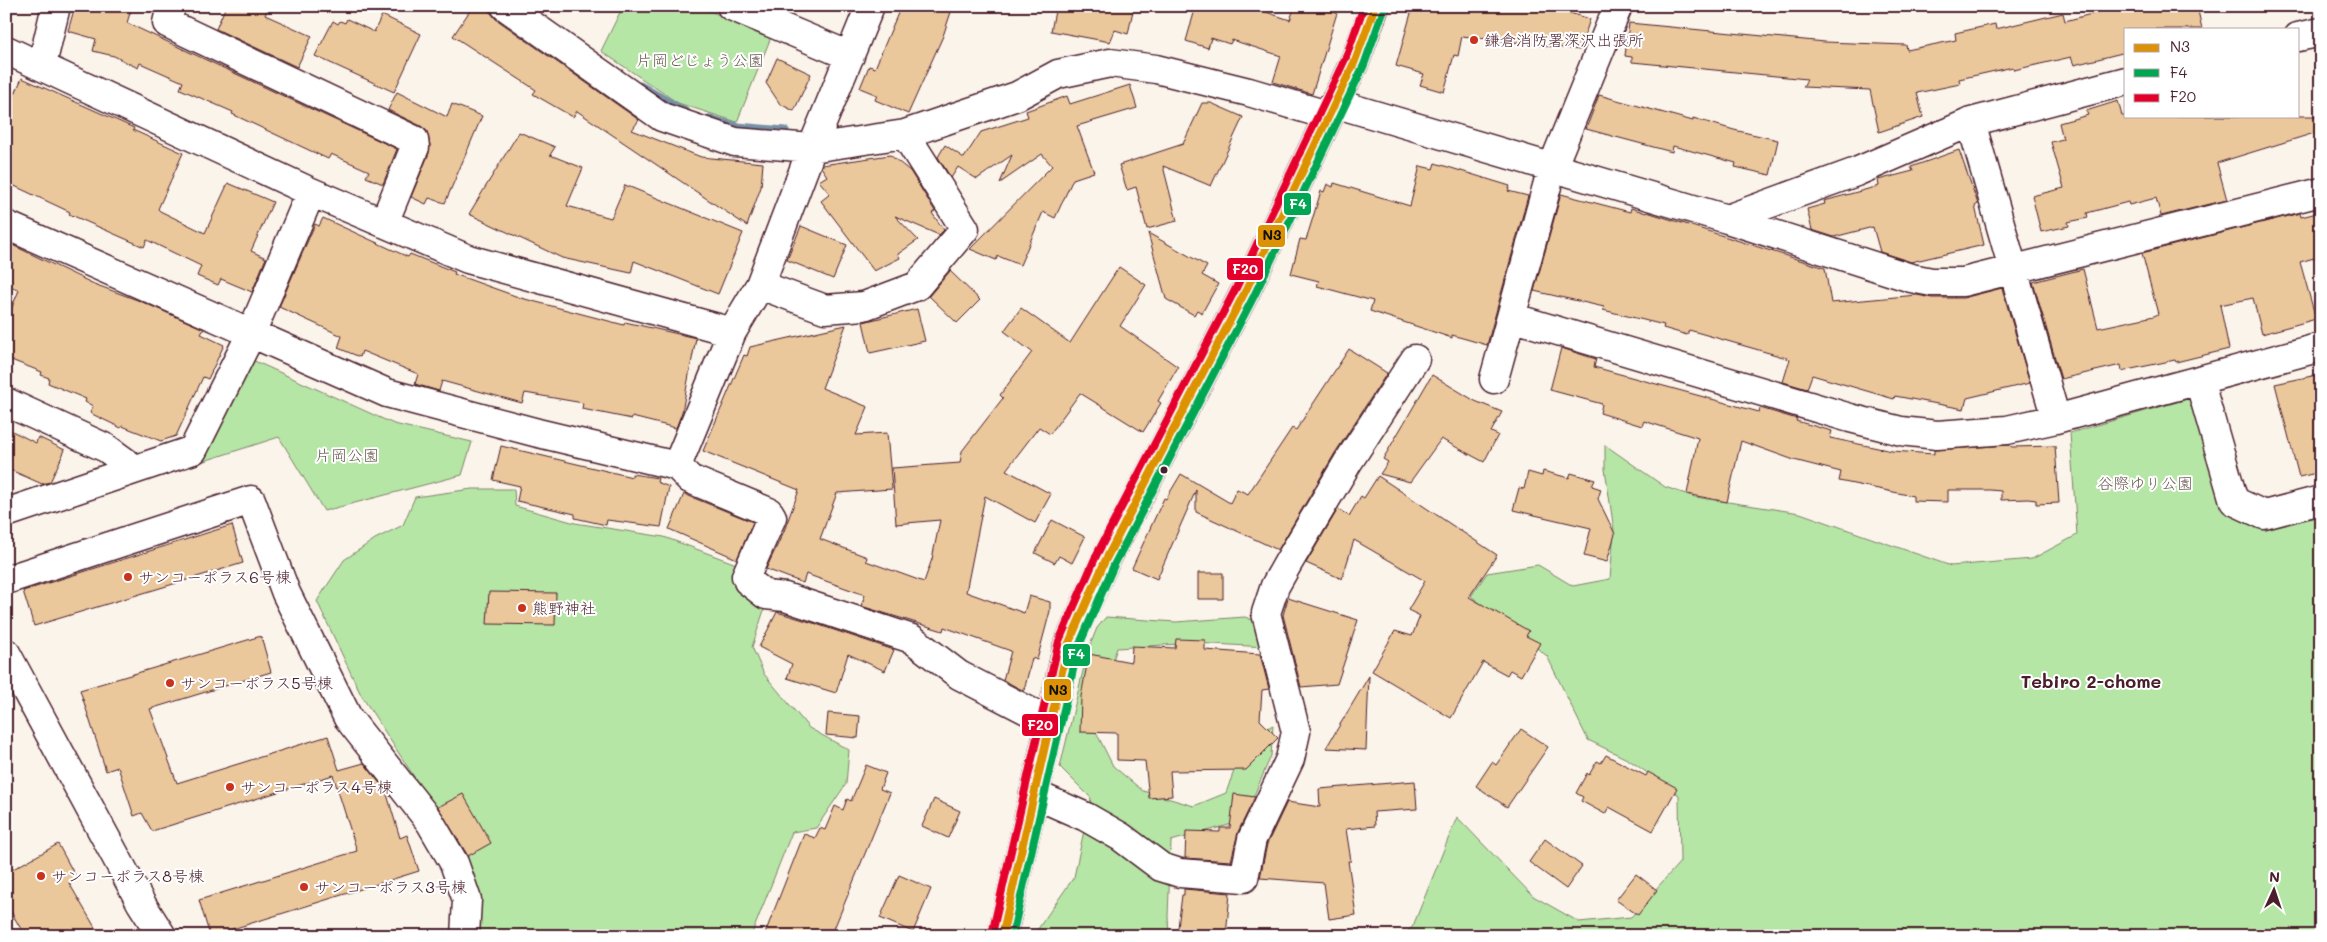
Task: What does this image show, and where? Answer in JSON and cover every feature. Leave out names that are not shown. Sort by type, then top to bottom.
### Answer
[{"type":"street","points":[[42,66],[56,6]]},
{"type":"street","points":[[171,6],[167,23],[414,140],[415,147],[384,223]]},
{"type":"street","points":[[505,6],[662,117],[736,142],[812,148],[905,134],[1017,96],[1058,74],[1110,63],[1156,69],[1249,92],[1331,109],[1552,168],[1727,219],[1911,278],[1932,282],[1963,282],[2321,192]]},
{"type":"street","points":[[732,6],[850,56]]},
{"type":"street","points":[[677,466],[732,332],[760,285],[812,148],[870,6]]},
{"type":"street","points":[[1002,936],[1068,645],[1084,603],[1245,292],[1355,60],[1375,6]]},
{"type":"street","points":[[1494,380],[1552,168],[1618,6]]},
{"type":"street","points":[[2300,37],[2321,32]]},
{"type":"street","points":[[6,50],[191,138],[468,260],[732,332]]},
{"type":"street","points":[[1727,219],[1856,172],[1972,122],[2124,82]]},
{"type":"street","points":[[1972,122],[2015,268],[2056,419]]},
{"type":"street","points":[[760,285],[825,309],[864,306],[917,286],[965,229],[905,134]]},
{"type":"street","points":[[6,513],[193,450],[251,334],[311,192]]},
{"type":"street","points":[[6,225],[388,393],[538,433],[677,466],[690,479],[769,512],[772,516],[747,579],[766,595],[785,597],[912,639],[959,675],[1050,722]]},
{"type":"street","points":[[1511,318],[1850,418],[1901,431],[1937,435],[2007,430],[2056,419],[2321,347]]},
{"type":"street","points":[[1034,794],[1086,817],[1114,833],[1161,867],[1180,873],[1244,878],[1252,839],[1290,759],[1296,732],[1266,613],[1272,595],[1288,562],[1348,462],[1415,359]]},
{"type":"street","points":[[2199,380],[2234,501],[2264,515],[2321,500]]},
{"type":"street","points":[[6,402],[106,448],[135,470]]},
{"type":"street","points":[[6,580],[251,500],[286,593],[348,718],[430,822],[454,864],[467,900],[465,936]]},
{"type":"street","points":[[6,653],[136,894],[162,936]]},
{"type":"green space","name":"片岡どじょう公園","points":[[623,6],[698,6],[771,37],[737,122],[678,103],[601,51]]},
{"type":"green space","name":"片岡公園","points":[[250,359],[394,424],[472,442],[462,475],[324,511],[279,437],[201,462]]},
{"type":"green space","name":"谷際ゆり公園","points":[[2194,397],[2224,508],[2321,508],[2321,936],[1403,936],[1413,926],[1457,817],[1533,896],[1579,922],[1631,917],[1680,862],[1679,795],[1629,760],[1588,740],[1547,656],[1471,596],[1487,573],[1538,565],[1573,586],[1610,579],[1614,530],[1605,469],[1605,445],[1665,487],[1695,497],[1800,513],[1951,566],[2032,559],[2077,535],[2070,433]]},
{"type":"green space","points":[[472,489],[514,489],[515,506],[575,523],[664,537],[739,565],[752,602],[764,610],[752,647],[764,674],[809,728],[849,750],[846,784],[816,828],[792,832],[751,936],[477,936],[435,809],[361,695],[317,601],[344,560],[375,539],[403,525],[415,497]]},
{"type":"green space","points":[[1106,617],[1176,622],[1245,617],[1260,623],[1266,647],[1195,643],[1117,648],[1092,724],[1113,766],[1143,791],[1194,806],[1226,793],[1245,740],[1273,725],[1271,756],[1243,821],[1171,841],[1169,936],[1033,936],[1074,877],[1091,798],[1060,767],[1088,650],[1097,628]]},
{"type":"building","points":[[75,6],[132,6],[127,23],[397,149],[383,184],[366,177],[369,171],[331,154],[328,159],[232,114],[233,112],[180,89],[183,82],[140,63],[138,68],[114,56],[93,51],[96,39],[68,31]]},
{"type":"building","points":[[226,6],[269,6],[265,15],[312,36],[297,67],[216,29]]},
{"type":"building","points":[[473,6],[481,6],[496,19],[639,120],[632,130],[701,157],[763,163],[761,187],[747,226],[577,111],[573,117],[533,94],[536,90],[453,36]]},
{"type":"building","points":[[901,6],[953,6],[943,36],[908,114],[875,100],[877,95],[860,88],[869,66],[875,68]]},
{"type":"building","points":[[1056,6],[1134,6],[1128,34],[1115,30],[1110,42],[1051,31]]},
{"type":"building","points":[[1196,6],[1248,6],[1290,20],[1295,6],[1316,6],[1337,13],[1312,94],[1273,82],[1281,56],[1232,40],[1230,44],[1211,38],[1208,48],[1186,41]]},
{"type":"building","name":"鎌倉消防署深沢出張所","points":[[1413,6],[1546,6],[1590,19],[1580,50],[1462,36],[1458,56],[1454,55],[1444,92],[1420,85],[1424,74],[1396,66]]},
{"type":"building","points":[[2122,6],[2197,6],[2202,28],[2124,28],[2124,52],[2074,65],[2071,57],[2014,70],[2013,67],[1959,79],[1960,84],[1917,93],[1923,117],[1879,132],[1870,90],[1803,87],[1807,79],[1632,62],[1632,57],[1625,56],[1629,23],[1825,42],[1906,45],[1907,50],[1956,40],[1955,33],[1995,24],[1996,29],[2063,13],[2065,21]]},
{"type":"building","points":[[382,15],[421,34],[394,92],[315,56],[333,21],[338,24],[340,21],[345,23],[347,19],[374,32]]},
{"type":"building","points":[[777,58],[811,74],[794,111],[780,104],[766,83]]},
{"type":"building","points":[[22,78],[134,128],[133,130],[183,153],[158,209],[160,211],[205,233],[228,183],[273,202],[251,251],[266,258],[252,292],[221,279],[218,285],[197,276],[201,266],[147,240],[144,247],[69,214],[70,212],[6,182],[6,92],[14,96]]},
{"type":"building","points":[[1130,85],[1137,108],[1077,126],[1094,172],[1073,179],[1055,218],[1043,212],[1020,265],[998,256],[996,260],[970,249],[1052,166],[1042,154],[1000,183],[1012,155],[977,179],[958,167],[951,178],[938,157],[945,145],[964,158],[981,132],[1028,117],[1026,111],[1067,96],[1070,104]]},
{"type":"building","points":[[397,92],[447,117],[452,104],[482,116],[445,203],[429,198],[426,204],[411,197],[429,153],[430,145],[427,131],[421,126],[388,110]]},
{"type":"building","points":[[1599,95],[1693,121],[1693,118],[1778,140],[1770,175],[1735,167],[1736,163],[1673,146],[1672,152],[1586,129]]},
{"type":"building","points":[[2118,101],[2124,118],[2300,118],[2300,116],[2321,116],[2321,131],[2217,163],[2227,200],[2161,216],[2156,198],[2129,205],[2128,202],[2087,213],[2088,218],[2068,222],[2069,226],[2041,232],[2032,196],[2064,188],[2051,142],[2063,139],[2059,123],[2088,115],[2086,111]]},
{"type":"building","points":[[1202,103],[1211,103],[1243,117],[1211,186],[1163,166],[1177,221],[1147,229],[1136,187],[1127,190],[1119,165],[1183,144]]},
{"type":"building","points":[[519,132],[555,147],[550,155],[583,168],[567,206],[611,218],[625,185],[743,233],[718,294],[634,261],[631,273],[562,258],[469,214]]},
{"type":"building","points":[[1959,150],[1978,204],[1975,206],[1984,245],[1911,262],[1880,252],[1873,227],[1834,237],[1812,230],[1807,209],[1825,204],[1824,201],[1879,186],[1878,180],[1913,171],[1911,167]]},
{"type":"building","points":[[890,155],[910,171],[935,211],[932,213],[944,230],[939,235],[895,216],[918,240],[898,254],[900,258],[874,271],[821,201],[830,194],[819,181],[827,176],[821,167],[822,165]]},
{"type":"building","points":[[1435,163],[1510,186],[1508,191],[1528,196],[1487,345],[1452,335],[1452,338],[1370,311],[1373,301],[1317,286],[1319,281],[1291,274],[1300,239],[1306,240],[1321,191],[1324,192],[1327,184],[1333,187],[1334,183],[1410,206],[1420,166],[1433,169]]},
{"type":"building","points":[[1561,194],[1630,212],[1631,208],[1647,212],[1825,268],[1831,303],[1917,295],[1932,298],[1963,298],[2002,288],[2030,383],[1967,398],[1964,409],[1895,396],[1894,399],[1812,375],[1807,389],[1783,382],[1790,359],[1689,330],[1687,335],[1663,328],[1664,325],[1603,310],[1604,307],[1534,291]]},
{"type":"building","points":[[2321,212],[2321,256],[2300,262],[2316,319],[2262,334],[2253,298],[2220,305],[2229,349],[2176,362],[2175,360],[2122,371],[2121,365],[2061,379],[2033,282],[2083,269],[2098,328],[2154,316],[2158,314],[2142,253],[2300,213],[2301,217]]},
{"type":"building","points":[[323,218],[408,257],[410,254],[455,272],[454,274],[521,298],[624,325],[625,322],[696,338],[682,412],[676,428],[632,417],[632,419],[582,409],[583,403],[525,393],[522,403],[442,381],[439,391],[415,384],[418,374],[362,351],[360,357],[338,348],[342,336],[279,307],[315,224],[319,226]]},
{"type":"building","points":[[801,226],[847,245],[833,279],[787,260]]},
{"type":"building","points":[[1148,233],[1207,266],[1202,275],[1218,284],[1202,313],[1197,310],[1194,315],[1166,299]]},
{"type":"building","points":[[6,242],[94,284],[140,301],[204,329],[201,334],[224,345],[208,379],[203,377],[176,436],[161,441],[122,426],[121,428],[90,413],[93,406],[85,402],[86,399],[48,383],[49,378],[41,375],[42,372],[6,358],[6,322],[19,290],[6,284]]},
{"type":"building","points":[[1119,267],[1146,285],[1120,326],[1178,367],[1158,401],[1161,403],[1143,432],[1080,393],[1050,434],[1039,427],[1006,470],[1051,494],[1035,523],[985,496],[966,592],[1024,613],[1029,596],[1050,602],[1050,611],[1037,660],[1032,658],[1024,691],[1003,680],[1011,651],[944,627],[943,631],[861,606],[865,595],[806,574],[803,583],[766,569],[784,531],[799,490],[703,451],[744,355],[747,356],[750,347],[846,325],[822,388],[868,407],[856,435],[887,433],[892,489],[837,493],[820,539],[867,557],[866,561],[924,582],[932,559],[940,520],[896,524],[892,468],[960,463],[962,451],[1003,398],[1000,395],[1032,352],[1004,331],[1021,308],[1070,343]]},
{"type":"building","points":[[950,271],[980,300],[957,323],[929,296]]},
{"type":"building","points":[[917,309],[925,341],[870,353],[863,322]]},
{"type":"building","points":[[1561,348],[1596,359],[1594,367],[1759,412],[1760,408],[1832,431],[1830,438],[1892,451],[1934,454],[1934,450],[2009,445],[2012,447],[2055,446],[2059,503],[2036,504],[2036,500],[2028,499],[2001,500],[2001,491],[1990,490],[1948,490],[1948,502],[1913,501],[1913,496],[1839,481],[1841,472],[1794,460],[1741,441],[1727,502],[1687,494],[1698,438],[1644,421],[1642,426],[1600,413],[1602,404],[1550,390]]},
{"type":"building","points":[[1349,349],[1387,373],[1335,453],[1278,550],[1196,512],[1196,490],[1157,579],[1132,568],[1164,498],[1166,499],[1181,474],[1230,503],[1237,489],[1248,494],[1292,428],[1296,430]]},
{"type":"building","points":[[2321,374],[2321,472],[2299,477],[2275,384]]},
{"type":"building","points":[[1432,375],[1475,401],[1502,412],[1491,432],[1498,435],[1484,462],[1441,439],[1410,482],[1380,474],[1388,462],[1383,459]]},
{"type":"building","points":[[6,428],[36,443],[38,437],[65,450],[50,482],[42,484],[6,468]]},
{"type":"building","points":[[501,446],[632,477],[632,474],[658,478],[657,482],[669,487],[661,527],[607,520],[606,525],[575,518],[575,514],[517,501],[520,486],[493,480]]},
{"type":"building","points":[[1543,471],[1569,478],[1571,473],[1595,480],[1592,486],[1601,489],[1598,499],[1615,534],[1607,562],[1584,556],[1591,528],[1513,510],[1519,488],[1524,489],[1528,472],[1542,476]]},
{"type":"building","points":[[1378,476],[1497,555],[1469,597],[1529,631],[1526,636],[1540,643],[1521,676],[1510,670],[1507,675],[1483,662],[1451,718],[1372,671],[1395,631],[1412,636],[1420,616],[1408,610],[1425,581],[1354,540],[1342,579],[1306,563],[1338,509],[1349,516],[1361,496],[1364,498]]},
{"type":"building","points":[[684,494],[753,522],[737,559],[669,529]]},
{"type":"building","points":[[1052,520],[1085,537],[1072,563],[1059,556],[1055,563],[1035,553]]},
{"type":"building","name":"サンコーポラス6号棟","points":[[232,525],[243,563],[34,626],[23,591]]},
{"type":"building","points":[[1198,573],[1223,573],[1223,599],[1198,599]]},
{"type":"building","points":[[489,592],[556,593],[555,625],[487,624]]},
{"type":"building","points":[[1288,598],[1358,620],[1337,684],[1301,687],[1283,615]]},
{"type":"building","points":[[777,612],[894,650],[885,671],[848,654],[836,693],[787,678],[792,664],[759,647]]},
{"type":"building","points":[[261,636],[271,672],[150,709],[177,783],[328,736],[339,770],[364,763],[386,791],[400,838],[407,835],[419,871],[210,936],[199,900],[357,851],[333,775],[152,831],[142,813],[134,816],[118,767],[106,771],[80,690]]},
{"type":"building","points":[[1176,639],[1205,640],[1205,650],[1260,654],[1269,689],[1262,690],[1260,720],[1278,738],[1246,770],[1170,771],[1172,796],[1149,798],[1145,761],[1117,760],[1117,733],[1080,732],[1081,696],[1089,654],[1131,662],[1132,646],[1175,648]]},
{"type":"building","points":[[1369,676],[1366,750],[1326,748]]},
{"type":"building","points":[[828,713],[860,716],[858,738],[826,735]]},
{"type":"building","points":[[1521,729],[1548,747],[1507,807],[1476,786],[1492,762],[1496,765]]},
{"type":"building","points":[[1606,755],[1646,776],[1648,772],[1677,788],[1653,831],[1609,807],[1605,814],[1581,801],[1583,797],[1576,793],[1587,773],[1589,775],[1597,761],[1601,763]]},
{"type":"building","points":[[866,765],[886,773],[880,789],[890,793],[831,936],[764,936],[804,834],[815,838],[820,828],[825,830],[835,806],[843,810],[847,799],[851,801]]},
{"type":"building","points":[[1415,781],[1417,809],[1374,812],[1375,826],[1346,829],[1351,861],[1348,861],[1356,915],[1329,919],[1324,883],[1260,878],[1267,844],[1287,802],[1320,807],[1319,789]]},
{"type":"building","points":[[463,794],[491,843],[468,856],[438,807]]},
{"type":"building","points":[[1234,794],[1255,797],[1238,832],[1231,861],[1185,858],[1186,831],[1220,832],[1220,828],[1230,828]]},
{"type":"building","points":[[934,799],[960,811],[948,838],[922,826]]},
{"type":"building","points":[[1545,839],[1582,866],[1566,889],[1529,862]]},
{"type":"building","points":[[58,844],[77,879],[69,883],[100,936],[25,936],[6,903],[6,873]]},
{"type":"building","points":[[1636,874],[1657,890],[1638,915],[1616,900]]},
{"type":"building","points":[[899,875],[931,889],[913,932],[880,918]]},
{"type":"building","points":[[1184,889],[1230,893],[1226,936],[1177,936]]},
{"type":"waterway","points":[[640,86],[687,113]]},
{"type":"waterway","points":[[709,119],[738,127],[785,131]]},
{"type":"transit line","name":"F20","points":[[992,934],[1059,641],[1096,556],[1236,288],[1346,57],[1364,6]]},
{"type":"transit line","name":"N3","points":[[1002,936],[1068,645],[1105,561],[1245,292],[1355,61],[1375,6]]},
{"type":"transit line","name":"F4","points":[[1012,936],[1078,648],[1114,565],[1254,296],[1364,65],[1384,9]]},
{"type":"place","name":"鎌倉消防署深沢出張所","points":[[1474,40]]},
{"type":"place","name":"サンコーポラス6号棟","points":[[128,577]]},
{"type":"place","name":"熊野神社","points":[[522,608]]},
{"type":"place","name":"サンコーポラス5号棟","points":[[170,683]]},
{"type":"place","name":"サンコーポラス4号棟","points":[[230,787]]},
{"type":"place","name":"サンコーポラス8号棟","points":[[41,876]]},
{"type":"place","name":"サンコーポラス3号棟","points":[[304,887]]},
{"type":"district","name":"Tebiro 2-chome","points":[[2091,682]]}]
